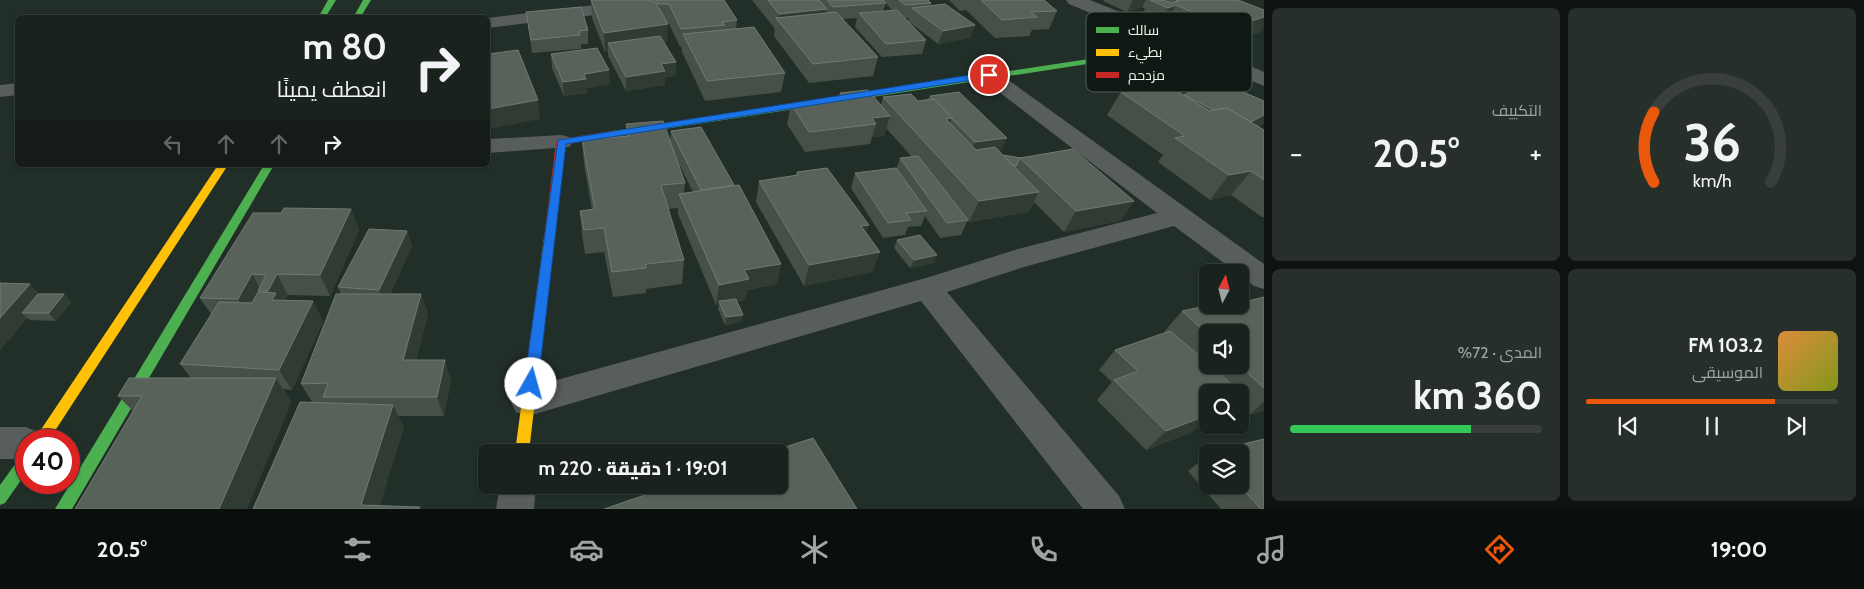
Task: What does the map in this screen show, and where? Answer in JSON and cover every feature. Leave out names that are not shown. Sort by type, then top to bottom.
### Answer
[{"type":"street","points":[[322,15],[332,0]]},
{"type":"street","points":[[358,15],[367,0]]},
{"type":"street","points":[[490,23],[678,0]]},
{"type":"street","points":[[1075,0],[1104,12]]},
{"type":"street","points":[[490,146],[561,142],[1086,61]]},
{"type":"street","points":[[989,75],[1264,279]]},
{"type":"street","points":[[1252,75],[1264,80]]},
{"type":"street","points":[[0,92],[15,90]]},
{"type":"street","points":[[523,444],[561,142]]},
{"type":"street","points":[[48,429],[222,167]]},
{"type":"street","points":[[63,509],[268,167]]},
{"type":"street","points":[[528,402],[927,288],[1018,258],[1179,216]]},
{"type":"street","points":[[927,288],[1106,509]]},
{"type":"street","points":[[0,443],[15,443]]},
{"type":"street","points":[[0,498],[15,477]]},
{"type":"street","points":[[515,509],[517,494]]},
{"type":"building","points":[[591,0],[654,0],[668,24],[604,33]]},
{"type":"building","points":[[656,0],[724,0],[737,20],[722,22],[725,25],[681,29],[669,4],[658,4]]},
{"type":"building","points":[[768,0],[819,0],[827,9],[779,14]]},
{"type":"building","points":[[827,0],[883,0],[886,3],[833,7]]},
{"type":"building","points":[[899,0],[928,0],[931,3],[905,5]]},
{"type":"building","points":[[981,0],[1044,0],[1057,11],[1031,12],[1037,17],[1002,20]]},
{"type":"building","points":[[1150,0],[1163,0],[1171,3],[1179,1],[1176,0],[1238,0],[1264,10],[1264,17],[1252,21],[1252,12],[1192,12],[1176,5],[1168,8]]},
{"type":"building","points":[[945,4],[975,25],[943,31],[912,8]]},
{"type":"building","points":[[581,7],[588,30],[579,31],[580,35],[531,40],[526,12]]},
{"type":"building","points":[[897,10],[926,40],[886,44],[859,13]]},
{"type":"building","points":[[836,12],[878,57],[813,64],[776,18]]},
{"type":"building","points":[[754,27],[785,73],[707,81],[683,34]]},
{"type":"building","points":[[660,36],[676,62],[661,64],[665,71],[626,77],[608,43]]},
{"type":"building","points":[[597,48],[609,70],[584,74],[586,79],[563,82],[551,54]]},
{"type":"building","points":[[518,50],[538,100],[490,109],[490,54]]},
{"type":"building","points":[[868,90],[890,116],[872,118],[876,124],[809,132],[791,104],[843,98],[840,93]]},
{"type":"building","points":[[959,92],[1007,138],[975,142],[930,96]]},
{"type":"building","points":[[1121,92],[1179,92],[1209,111],[1227,108],[1264,130],[1264,180],[1251,171],[1229,175],[1175,138],[1185,136]]},
{"type":"building","points":[[1190,92],[1243,92],[1264,101],[1264,115],[1251,122],[1227,108],[1214,110],[1184,95]]},
{"type":"building","points":[[911,94],[918,101],[934,99],[952,118],[946,119],[976,150],[995,147],[1039,192],[979,201],[883,97]]},
{"type":"building","points":[[663,121],[685,183],[661,185],[684,260],[646,264],[646,268],[612,272],[604,228],[584,230],[580,211],[595,209],[582,140],[629,136],[626,124]]},
{"type":"building","points":[[701,127],[734,185],[701,190],[671,131]]},
{"type":"building","points":[[1073,149],[1134,201],[1076,211],[1020,158]]},
{"type":"building","points":[[1003,155],[1021,158],[1016,166]]},
{"type":"building","points":[[918,156],[968,220],[947,223],[900,158]]},
{"type":"building","points":[[827,168],[869,225],[861,226],[880,252],[809,265],[759,181],[798,175],[797,172]]},
{"type":"building","points":[[896,168],[927,211],[906,213],[911,220],[888,223],[855,173]]},
{"type":"building","points":[[739,185],[781,264],[744,270],[749,279],[719,285],[679,194]]},
{"type":"building","points":[[284,208],[351,209],[320,275],[277,274],[268,291],[258,291],[266,275],[252,274],[238,299],[200,298],[253,213],[281,213]]},
{"type":"building","points":[[369,229],[407,231],[379,290],[338,287]]},
{"type":"building","points":[[920,235],[937,255],[914,260],[897,240]]},
{"type":"building","points":[[0,283],[30,284],[0,318]]},
{"type":"building","points":[[258,292],[276,293],[272,300],[313,301],[279,370],[180,364],[219,302],[252,303]]},
{"type":"building","points":[[38,294],[64,294],[49,313],[22,313]]},
{"type":"building","points":[[336,294],[421,294],[403,360],[445,360],[437,397],[323,397],[328,383],[301,384]]},
{"type":"building","points":[[1264,297],[1264,388],[1249,374],[1249,324],[1199,324],[1199,327],[1182,311],[1199,307],[1199,314],[1249,314],[1249,301]]},
{"type":"building","points":[[736,299],[743,315],[726,317],[719,301]]},
{"type":"building","points":[[1170,331],[1199,355],[1199,374],[1220,374],[1231,384],[1199,384],[1199,418],[1166,431],[1114,380],[1138,371],[1115,350]]},
{"type":"building","points":[[129,378],[276,378],[219,509],[75,509],[142,396],[118,396]]},
{"type":"building","points":[[300,402],[393,405],[361,505],[420,507],[419,509],[253,509]]},
{"type":"building","points":[[813,438],[857,509],[604,509],[648,494],[788,494],[788,446]]},
{"type":"building","points":[[1264,439],[1264,509],[1261,509],[1247,494],[1249,494],[1249,444],[1243,444]]},
{"type":"traffic: fast","points":[[323,15],[332,0]]},
{"type":"traffic: fast","points":[[358,15],[367,0]]},
{"type":"traffic: fast","points":[[612,134],[1086,62]]},
{"type":"traffic: fast","points":[[63,509],[268,167]]},
{"type":"traffic: fast","points":[[0,498],[15,477]]},
{"type":"traffic: slow","points":[[48,429],[222,167]]},
{"type":"traffic: slow","points":[[523,444],[549,238]]},
{"type":"traffic: jam","points":[[549,238],[561,142],[612,134]]},
{"type":"route","points":[[531,384],[561,142],[989,75]]}]
